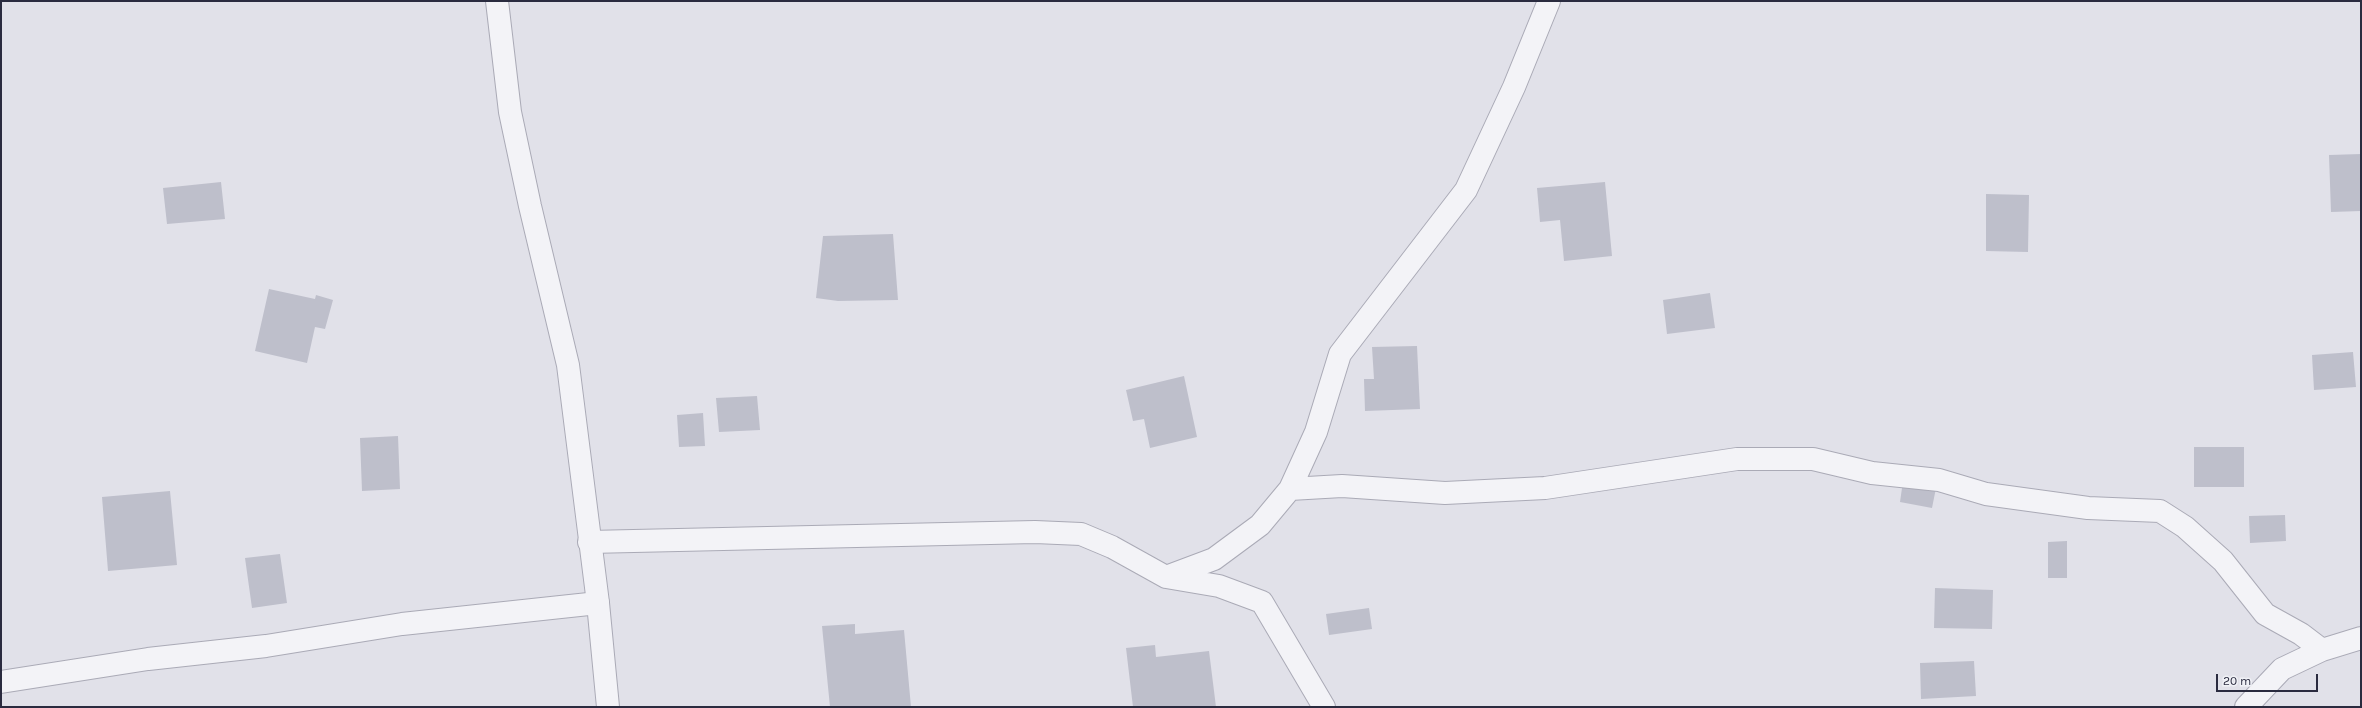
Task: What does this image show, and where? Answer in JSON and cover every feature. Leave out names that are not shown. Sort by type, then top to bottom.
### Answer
[{"type":"street","points":[[497,1],[510,112],[530,206],[568,365],[589,542],[598,603],[608,707]]},
{"type":"street","points":[[1166,578],[1220,554],[1260,525],[1290,489],[1316,432],[1340,354],[1466,190],[1514,87],[1549,1]]},
{"type":"street","points":[[1290,489],[1342,486],[1446,493],[1545,488],[1737,459],[1812,459],[1872,473],[1939,480],[1986,494],[2088,508],[2160,511],[2185,527],[2223,561],[2265,614],[2301,634],[2322,650]]},
{"type":"street","points":[[589,542],[1035,532],[1081,534],[1112,547],[1166,578],[1219,586],[1262,602],[1324,707]]},
{"type":"street","points":[[1,682],[148,659],[266,646],[402,624],[598,603]]},
{"type":"street","points":[[2246,707],[2282,669],[2322,650],[2361,638]]},
{"type":"building","points":[[2361,154],[2361,211],[2331,212],[2329,155]]},
{"type":"building","points":[[221,182],[225,219],[167,224],[163,188]]},
{"type":"building","points":[[1605,182],[1612,256],[1564,261],[1560,220],[1540,222],[1537,188]]},
{"type":"building","points":[[1986,194],[2029,195],[2028,252],[1986,251]]},
{"type":"building","points":[[893,234],[898,300],[838,301],[816,298],[823,236]]},
{"type":"building","points":[[269,289],[315,299],[316,295],[333,300],[325,329],[315,327],[307,363],[255,351]]},
{"type":"building","points":[[1710,293],[1715,328],[1667,334],[1663,300]]},
{"type":"building","points":[[1417,346],[1420,409],[1365,411],[1364,379],[1374,379],[1372,347]]},
{"type":"building","points":[[2353,352],[2356,387],[2314,390],[2312,355]]},
{"type":"building","points":[[1184,376],[1197,437],[1150,448],[1144,419],[1133,421],[1126,390]]},
{"type":"building","points":[[757,396],[760,430],[719,432],[716,398]]},
{"type":"building","points":[[703,413],[705,446],[679,447],[677,415]]},
{"type":"building","points":[[398,436],[400,489],[362,491],[360,438]]},
{"type":"building","points":[[2194,447],[2244,447],[2244,487],[2194,487]]},
{"type":"building","points":[[1903,481],[1936,488],[1932,508],[1900,502]]},
{"type":"building","points":[[170,491],[177,565],[108,571],[102,497]]},
{"type":"building","points":[[2285,515],[2286,541],[2250,543],[2249,516]]},
{"type":"building","points":[[2067,541],[2067,578],[2048,578],[2048,542]]},
{"type":"building","points":[[280,554],[287,603],[252,608],[245,558]]},
{"type":"building","points":[[1935,588],[1993,590],[1992,629],[1934,628]]},
{"type":"building","points":[[1369,608],[1372,629],[1329,635],[1326,614]]},
{"type":"building","points":[[855,624],[855,634],[904,630],[911,707],[830,707],[822,626]]},
{"type":"building","points":[[1155,645],[1156,657],[1209,651],[1216,707],[1133,707],[1126,648]]},
{"type":"building","points":[[1974,661],[1976,696],[1921,699],[1920,663]]}]
